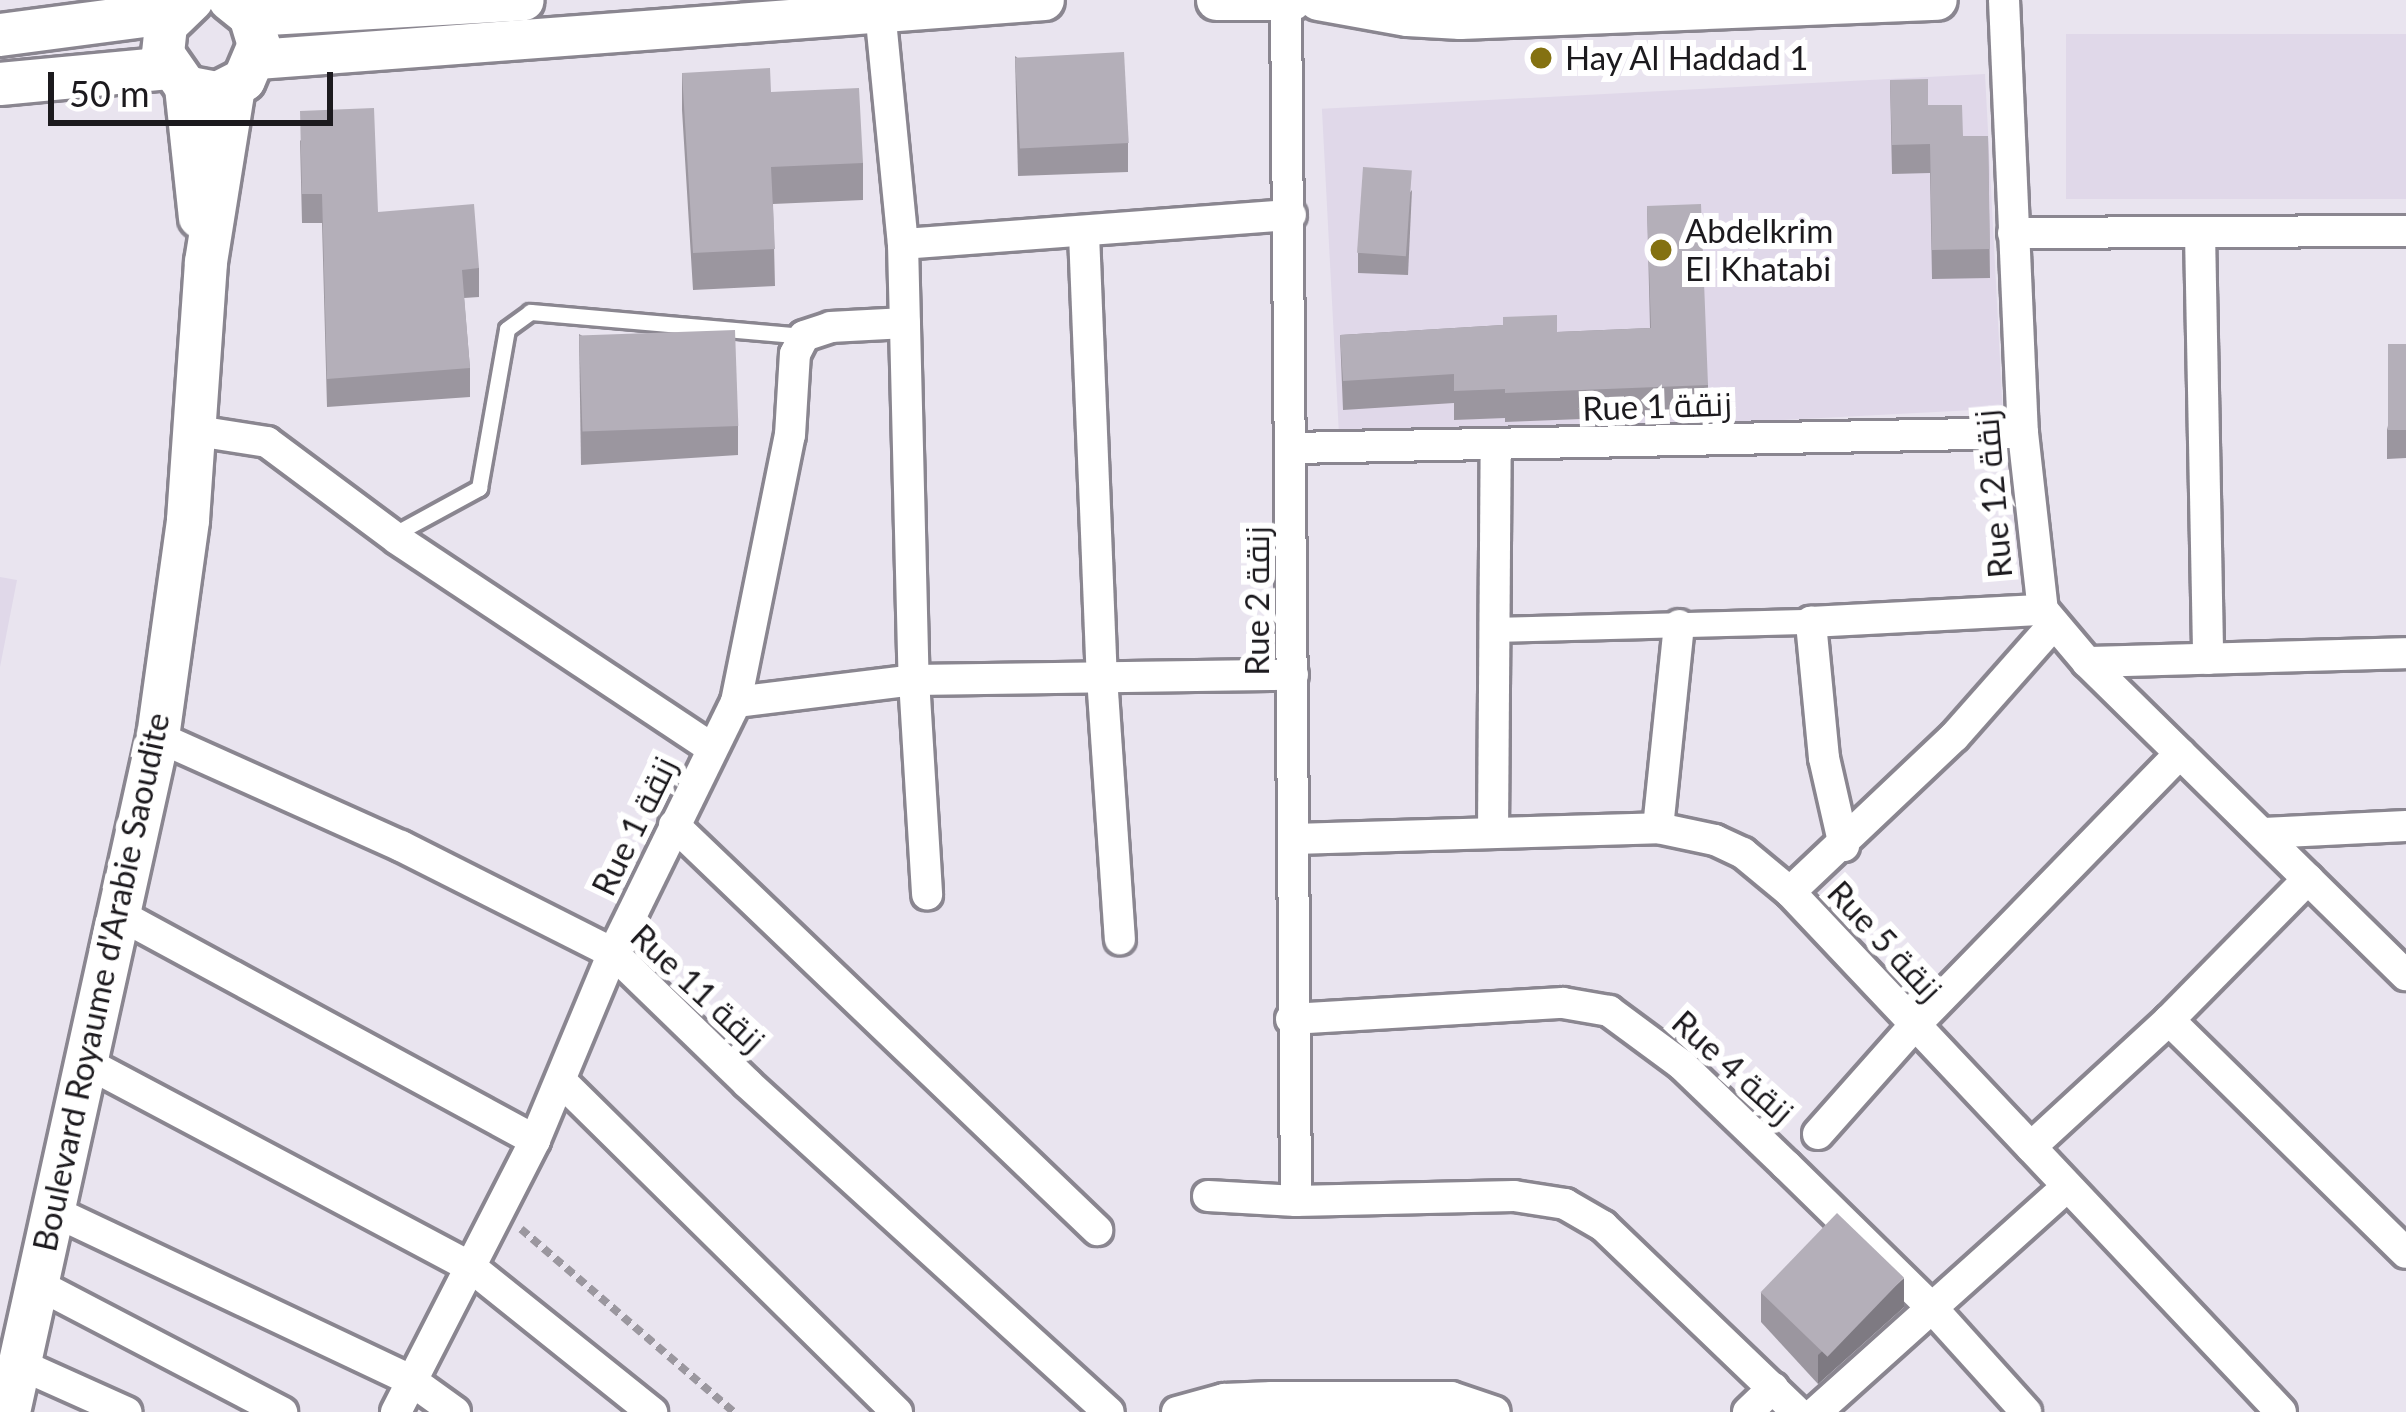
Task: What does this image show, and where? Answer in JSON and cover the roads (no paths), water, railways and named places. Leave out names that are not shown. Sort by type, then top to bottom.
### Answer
[{"type":"main road","name":"Boulevard Royaume d'Arabie Saoudite","points":[[185,4],[162,39],[177,77],[206,262]]},
{"type":"main road","points":[[0,35],[185,4]]},
{"type":"main road","name":"Boulevard Royaume d'Arabie Saoudite","points":[[8,1412],[8,1361],[34,1283],[87,1063],[158,737],[196,431],[206,262],[257,29],[238,5]]},
{"type":"main road","points":[[0,83],[177,77],[218,93],[245,73]]},
{"type":"street","points":[[238,5],[524,0]]},
{"type":"street","points":[[245,73],[880,5],[1044,0]]},
{"type":"street","points":[[1216,0],[1288,0]]},
{"type":"street","name":"Rue 2 زنقة","points":[[1288,0],[1293,448],[1291,1019],[1296,1201]]},
{"type":"street","points":[[1318,0],[1428,9],[1937,0]]},
{"type":"street","name":"Rue 12 زنقة","points":[[2004,0],[2023,433],[2048,617]]},
{"type":"street","points":[[880,5],[903,244],[914,680],[927,895]]},
{"type":"street","points":[[903,244],[1291,215]]},
{"type":"street","points":[[2013,232],[2406,231]]},
{"type":"street","points":[[2200,233],[2208,659]]},
{"type":"street","points":[[1084,234],[1102,677],[1120,939]]},
{"type":"street","points":[[804,336],[856,323],[905,323]]},
{"type":"street","name":"Rue 1 زنقة","points":[[396,1412],[535,1140],[613,952],[736,702],[790,435],[795,354],[804,336]]},
{"type":"street","points":[[196,431],[267,442],[397,539],[712,748]]},
{"type":"street","name":"Rue 1 زنقة","points":[[1293,448],[1496,448],[2023,433]]},
{"type":"street","points":[[1492,832],[1496,448]]},
{"type":"street","points":[[1496,630],[2048,617]]},
{"type":"street","points":[[2048,617],[2087,662],[2406,974]]},
{"type":"street","points":[[1790,892],[1844,846],[1954,736],[2048,617]]},
{"type":"street","points":[[1811,622],[1824,758],[1844,846]]},
{"type":"street","points":[[1658,828],[1679,625]]},
{"type":"street","points":[[2087,662],[2406,653]]},
{"type":"street","points":[[736,702],[914,680],[1293,675]]},
{"type":"street","name":"Rue 11 زنقة","points":[[158,737],[401,846],[613,952],[747,1083],[1109,1412]]},
{"type":"street","points":[[1818,1134],[1914,1026],[2180,753]]},
{"type":"street","points":[[674,825],[1097,1230]]},
{"type":"street","points":[[2264,833],[2406,826]]},
{"type":"street","name":"Rue 5 زنقة","points":[[1294,839],[1658,828],[1715,840],[1743,853],[1790,892],[2281,1412]]},
{"type":"street","points":[[2031,1147],[2169,1020],[2308,879]]},
{"type":"street","points":[[122,916],[535,1140]]},
{"type":"street","name":"Rue 4 زنقة","points":[[1291,1019],[1563,1004],[1609,1011],[1682,1065],[1933,1309],[2026,1412]]},
{"type":"street","points":[[2169,1020],[2406,1253]]},
{"type":"street","points":[[87,1063],[472,1268],[652,1412]]},
{"type":"street","points":[[561,1081],[897,1412]]},
{"type":"street","points":[[1816,1412],[2067,1187]]},
{"type":"street","points":[[1208,1196],[1296,1201],[1514,1196],[1581,1210],[1797,1412]]},
{"type":"street","points":[[51,1210],[412,1381],[455,1412]]},
{"type":"street","points":[[34,1283],[283,1412]]},
{"type":"street","points":[[8,1361],[127,1412]]},
{"type":"street","points":[[1748,1412],[1773,1388]]},
{"type":"street","points":[[1177,1412],[1224,1399],[1451,1397],[1495,1412]]},
{"type":"lane","points":[[397,539],[402,530],[479,488],[507,329],[530,312],[804,336]]},
{"type":"place","name":"Hay Al Haddad 1","points":[[1541,58]]},
{"type":"place","name":"Abdelkrim El Khatabi","points":[[1661,250]]}]
